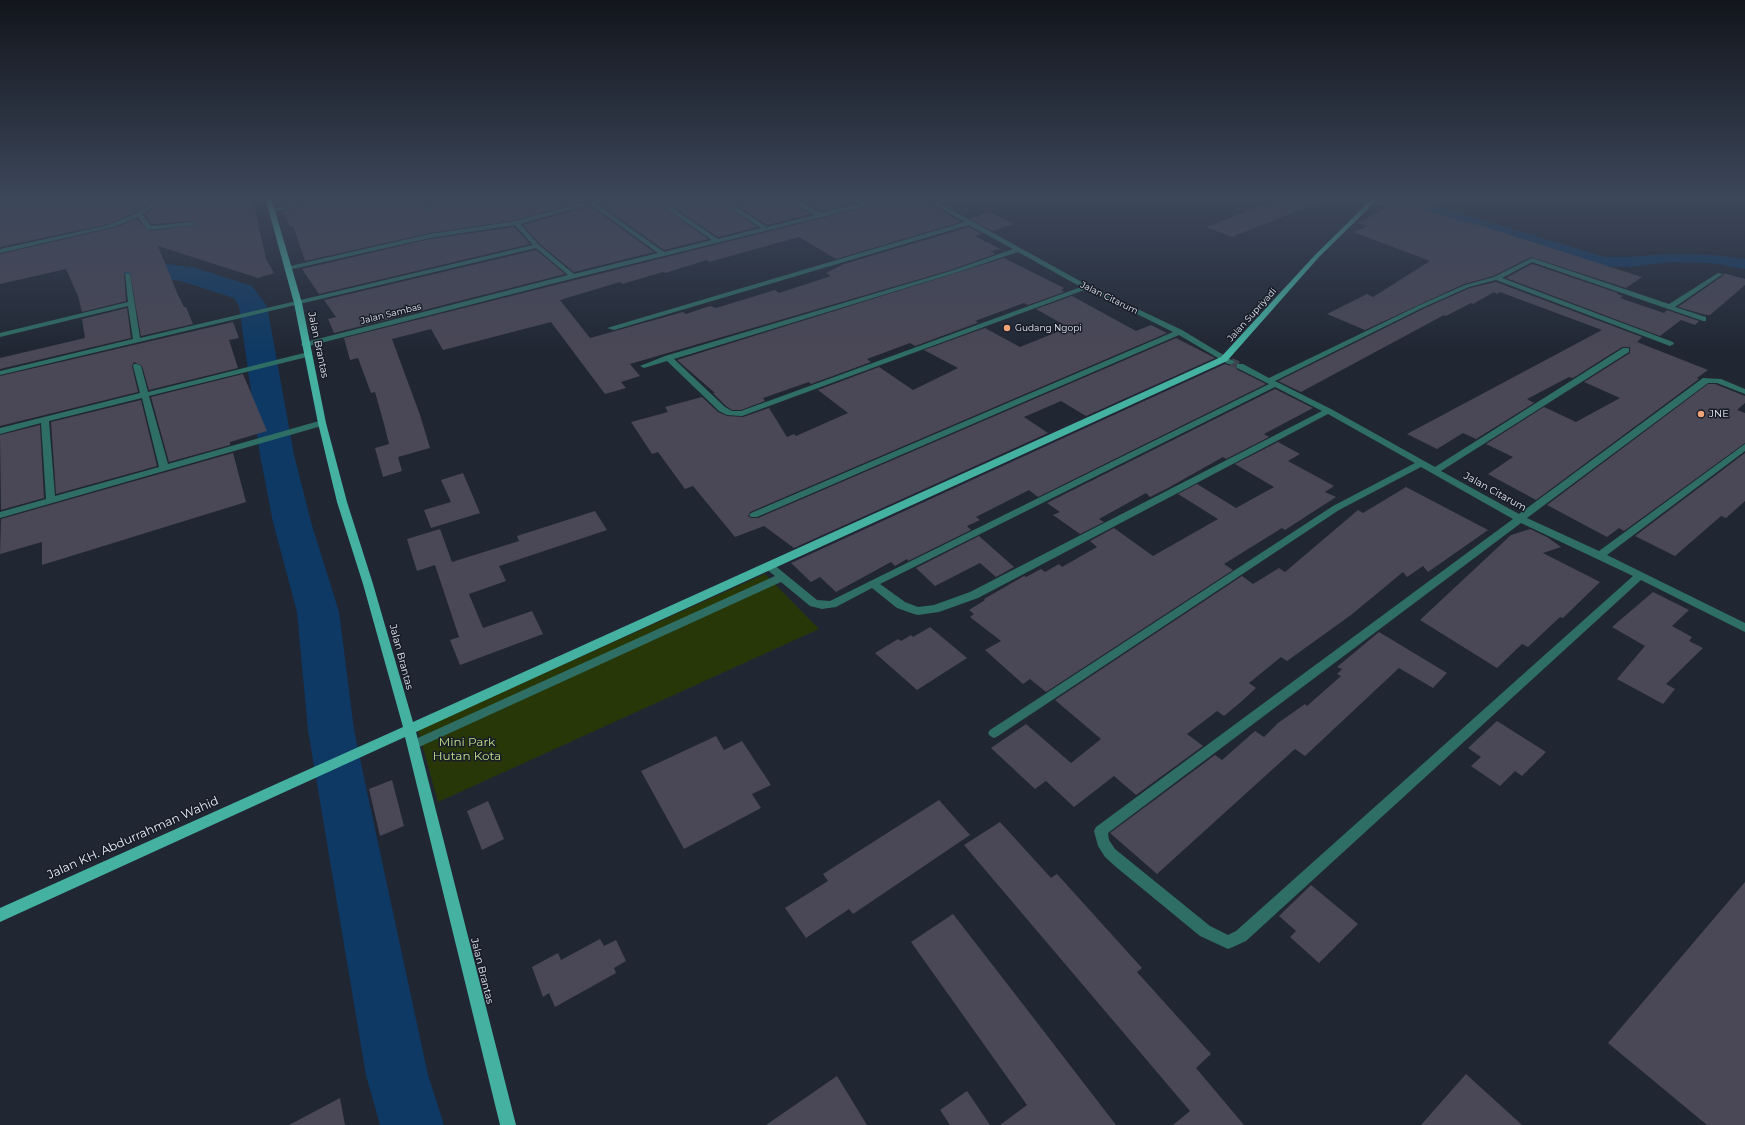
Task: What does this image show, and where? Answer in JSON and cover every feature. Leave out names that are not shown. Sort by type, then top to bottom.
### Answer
[{"type":"main road","name":"Jalan Brantas","points":[[283,250],[298,303],[322,423],[342,502],[368,584],[409,728],[508,1125]]},
{"type":"main road","name":"Jalan Supriyadi","points":[[1232,363],[1324,250]]},
{"type":"main road","name":"Jalan KH. Abdurrahman Wahid","points":[[0,915],[377,742],[770,566],[1232,363]]},
{"type":"street","points":[[288,268],[370,250]]},
{"type":"street","points":[[0,373],[522,250]]},
{"type":"street","points":[[541,250],[572,276]]},
{"type":"street","points":[[657,250],[663,254]]},
{"type":"street","name":"Jalan Sambas","points":[[0,431],[290,358],[307,349],[480,300],[680,250]]},
{"type":"street","points":[[611,328],[878,250]]},
{"type":"street","points":[[644,366],[956,271],[1018,250]]},
{"type":"street","name":"Jalan Citarum","points":[[1020,250],[1087,287],[1179,332],[1232,363],[1328,411],[1520,519],[1600,555],[1745,628]]},
{"type":"street","points":[[770,566],[814,602],[822,605],[832,604],[1429,303],[1467,286],[1496,278],[1532,260],[1703,319]]},
{"type":"street","points":[[127,274],[137,341]]},
{"type":"street","points":[[1670,307],[1720,274]]},
{"type":"street","points":[[1496,278],[1670,344]]},
{"type":"street","points":[[668,358],[722,408],[730,413],[742,414],[1087,287]]},
{"type":"street","points":[[0,335],[131,303]]},
{"type":"street","points":[[754,515],[1179,332]]},
{"type":"street","points":[[1434,471],[1626,350]]},
{"type":"street","points":[[137,366],[143,394],[164,467]]},
{"type":"street","points":[[1640,575],[1241,936],[1228,942],[1206,931],[1110,853],[1103,842],[1101,831],[1706,380],[1718,381],[1745,392]]},
{"type":"street","points":[[873,584],[901,605],[918,611],[935,609],[974,595],[1328,411]]},
{"type":"street","points":[[45,419],[51,500]]},
{"type":"street","points":[[0,515],[322,423]]},
{"type":"street","points":[[1600,555],[1745,447]]},
{"type":"street","points":[[994,733],[1336,508],[1420,464]]},
{"type":"street","points":[[413,745],[782,577]]},
{"type":"green space","name":"Mini Park Hutan Kota","points":[[765,574],[819,629],[438,802],[418,730]]},
{"type":"building","points":[[20,250],[159,250],[178,295],[184,307],[186,307],[193,324],[141,336],[130,273],[124,273],[126,301],[82,312],[78,296],[66,269],[0,284],[0,254]]},
{"type":"building","points":[[169,250],[264,250],[266,259],[274,273],[258,278]]},
{"type":"building","points":[[301,250],[356,250],[305,261]]},
{"type":"building","points":[[385,250],[507,250],[319,294],[302,269]]},
{"type":"building","points":[[536,250],[565,274],[334,333],[328,319],[336,317],[324,300]]},
{"type":"building","points":[[547,250],[651,250],[654,252],[574,272]]},
{"type":"building","points":[[697,250],[754,250],[709,262],[707,260],[622,284],[620,282],[560,300],[590,338],[683,312],[686,314],[710,306],[716,308],[775,290],[779,293],[831,276],[826,273],[844,264],[893,250],[998,250],[991,251],[995,254],[954,269],[630,364],[640,376],[621,382],[626,388],[605,394],[551,322],[443,350],[431,329],[392,339],[420,415],[430,448],[398,457],[402,471],[383,477],[375,448],[389,444],[384,424],[375,392],[371,393],[358,358],[350,360],[344,338]]},
{"type":"building","points":[[820,250],[868,250],[836,259]]},
{"type":"building","points":[[1399,250],[1556,250],[1642,277],[1626,288],[1531,257],[1493,276],[1464,284],[1365,330],[1327,314],[1367,294],[1373,297],[1430,261]]},
{"type":"building","points":[[1004,258],[1064,288],[1061,290],[1064,292],[1028,305],[1024,303],[975,321],[978,322],[977,323],[915,346],[910,343],[867,359],[871,362],[811,384],[809,382],[763,398],[765,401],[741,410],[732,410],[726,406],[713,393],[715,393],[677,360]]},
{"type":"building","points":[[1532,264],[1618,293],[1617,294],[1623,296],[1620,298],[1664,313],[1667,310],[1699,321],[1695,325],[1681,320],[1660,336],[1506,278]]},
{"type":"building","points":[[1724,273],[1745,279],[1745,285],[1710,315],[1678,307],[1724,275]]},
{"type":"building","points":[[1496,282],[1642,337],[1637,342],[1708,370],[1697,378],[1699,379],[1536,500],[1488,474],[1513,457],[1486,444],[1544,407],[1576,422],[1620,398],[1584,382],[1630,353],[1630,347],[1622,347],[1573,378],[1569,377],[1527,399],[1534,403],[1476,439],[1463,433],[1437,449],[1407,434],[1602,330],[1500,292],[1497,294],[1494,292],[1473,304],[1471,303],[1446,316],[1444,315],[1301,392],[1278,381],[1425,308],[1470,288]]},
{"type":"building","points":[[1072,296],[1136,331],[1151,325],[1167,333],[750,512],[748,516],[751,518],[758,518],[1176,338],[1215,358],[1086,416],[1061,401],[1024,417],[1048,433],[794,548],[764,526],[735,537],[693,486],[685,489],[658,452],[652,454],[631,422],[668,412],[665,407],[702,397],[718,412],[727,416],[743,417],[769,408],[787,437],[794,434],[796,436],[848,413],[818,390],[879,367],[913,390],[958,368],[924,350],[985,328],[1020,347],[1062,330],[1060,329],[1066,326],[1036,309]]},
{"type":"building","points":[[127,308],[131,338],[0,369],[0,358],[85,338],[82,319]]},
{"type":"building","points":[[233,322],[239,338],[229,340],[238,368],[149,390],[142,366],[134,362],[132,366],[138,392],[0,426],[0,376]]},
{"type":"building","points":[[1236,363],[1236,369],[1266,384],[1038,497],[1029,490],[976,517],[980,520],[967,526],[971,530],[908,561],[907,559],[895,566],[891,562],[836,592],[820,577],[811,582],[791,563],[1225,364],[1231,366]]},
{"type":"building","points":[[243,374],[267,431],[230,442],[230,445],[169,462],[151,397]]},
{"type":"building","points":[[1708,384],[1715,384],[1745,396],[1745,403],[1737,410],[1745,413],[1745,443],[1624,531],[1619,528],[1607,537],[1547,505]]},
{"type":"building","points":[[1275,389],[1313,408],[1264,434],[1269,437],[1226,459],[1223,457],[1150,497],[1146,493],[1099,519],[1104,522],[1080,534],[1053,515],[1060,512],[1047,503]]},
{"type":"building","points":[[141,400],[157,466],[56,494],[51,422]]},
{"type":"building","points":[[40,425],[44,498],[1,510],[0,435]]},
{"type":"building","points":[[1278,442],[1300,454],[1288,461],[1334,486],[1325,492],[1336,497],[1285,530],[1282,528],[1224,564],[1233,570],[1046,692],[1030,679],[1023,684],[985,650],[1001,641],[970,617],[974,614],[969,610],[985,600],[984,599],[1024,576],[1026,577],[1041,569],[1045,572],[1059,564],[1062,567],[1097,547],[1090,541],[1114,528],[1153,556],[1218,519],[1178,494],[1197,484],[1236,508],[1274,487],[1235,464]]},
{"type":"building","points":[[233,453],[246,502],[42,565],[42,542],[0,554],[1,519]]},
{"type":"building","points":[[1745,453],[1745,501],[1726,518],[1721,516],[1675,556],[1635,536]]},
{"type":"building","points":[[463,473],[480,513],[431,528],[424,510],[451,502],[441,480]]},
{"type":"building","points":[[1406,487],[1488,530],[1428,572],[1423,566],[1407,577],[1403,572],[1351,615],[1287,661],[1281,657],[1249,683],[1256,688],[1224,716],[1217,711],[1187,734],[1203,746],[1136,795],[1114,776],[1074,807],[1046,781],[1035,789],[991,748],[1026,724],[1071,763],[1101,739],[1055,700],[1242,576],[1253,584],[1279,568],[1285,572],[1358,510],[1363,513]]},
{"type":"building","points":[[595,511],[607,530],[499,566],[506,581],[469,594],[483,628],[532,611],[543,634],[460,665],[450,640],[459,637],[435,565],[417,571],[407,539],[440,529],[452,562],[519,541],[517,536]]},
{"type":"building","points":[[1530,529],[1547,537],[1561,547],[1543,553],[1600,582],[1563,618],[1560,617],[1528,647],[1522,644],[1497,668],[1420,620],[1511,535]]},
{"type":"building","points":[[979,536],[1014,567],[996,577],[980,563],[935,586],[916,568]]},
{"type":"building","points":[[1653,592],[1689,610],[1672,626],[1692,637],[1689,641],[1703,648],[1666,684],[1675,689],[1663,704],[1617,679],[1645,646],[1612,627]]},
{"type":"building","points":[[930,627],[967,658],[917,690],[875,653],[898,639],[901,641],[911,635],[913,637]]},
{"type":"building","points":[[1379,632],[1447,673],[1433,688],[1399,668],[1305,756],[1295,749],[1157,874],[1110,833],[1215,755],[1222,760],[1255,731],[1264,737],[1278,723],[1305,704],[1307,706],[1341,676],[1337,674],[1342,669],[1337,667]]},
{"type":"building","points":[[1497,721],[1546,752],[1522,776],[1515,771],[1500,786],[1471,766],[1481,757],[1468,748]]},
{"type":"building","points":[[716,736],[724,750],[742,741],[771,785],[752,794],[761,808],[684,849],[641,771]]},
{"type":"building","points":[[392,780],[404,826],[380,836],[369,789]]},
{"type":"building","points":[[939,800],[970,835],[853,914],[849,909],[806,938],[785,908],[828,881],[823,874]]},
{"type":"building","points":[[488,801],[504,839],[482,850],[467,811]]},
{"type":"building","points":[[1000,822],[1051,878],[1057,874],[1142,968],[1137,972],[1211,1054],[1196,1068],[1244,1125],[1173,1125],[1190,1111],[964,845]]},
{"type":"building","points":[[1745,882],[1745,1125],[1707,1125],[1608,1043]]},
{"type":"building","points":[[1311,885],[1358,924],[1319,963],[1290,937],[1296,931],[1279,916]]},
{"type":"building","points":[[953,914],[1116,1125],[1000,1125],[1027,1105],[911,942]]},
{"type":"building","points":[[600,939],[604,946],[616,940],[626,961],[614,968],[616,973],[555,1007],[549,993],[543,997],[532,967],[558,953],[561,960]]},
{"type":"building","points":[[1466,1074],[1522,1125],[1421,1125]]},
{"type":"building","points":[[837,1076],[867,1125],[766,1125]]},
{"type":"building","points":[[967,1091],[990,1125],[950,1125],[940,1110]]},
{"type":"building","points":[[340,1098],[345,1125],[289,1125]]},
{"type":"waterway","points":[[1564,250],[1604,261],[1629,262],[1670,258],[1711,259],[1745,264]]},
{"type":"waterway","points":[[116,267],[184,273],[243,292],[253,306],[277,455],[292,522],[318,612],[331,730],[344,801],[397,1075],[412,1125]]},
{"type":"tunnel","points":[[1231,362],[1240,366]]},
{"type":"place","name":"Gudang Ngopi","points":[[1007,328]]},
{"type":"place","name":"JNE","points":[[1701,414]]}]
